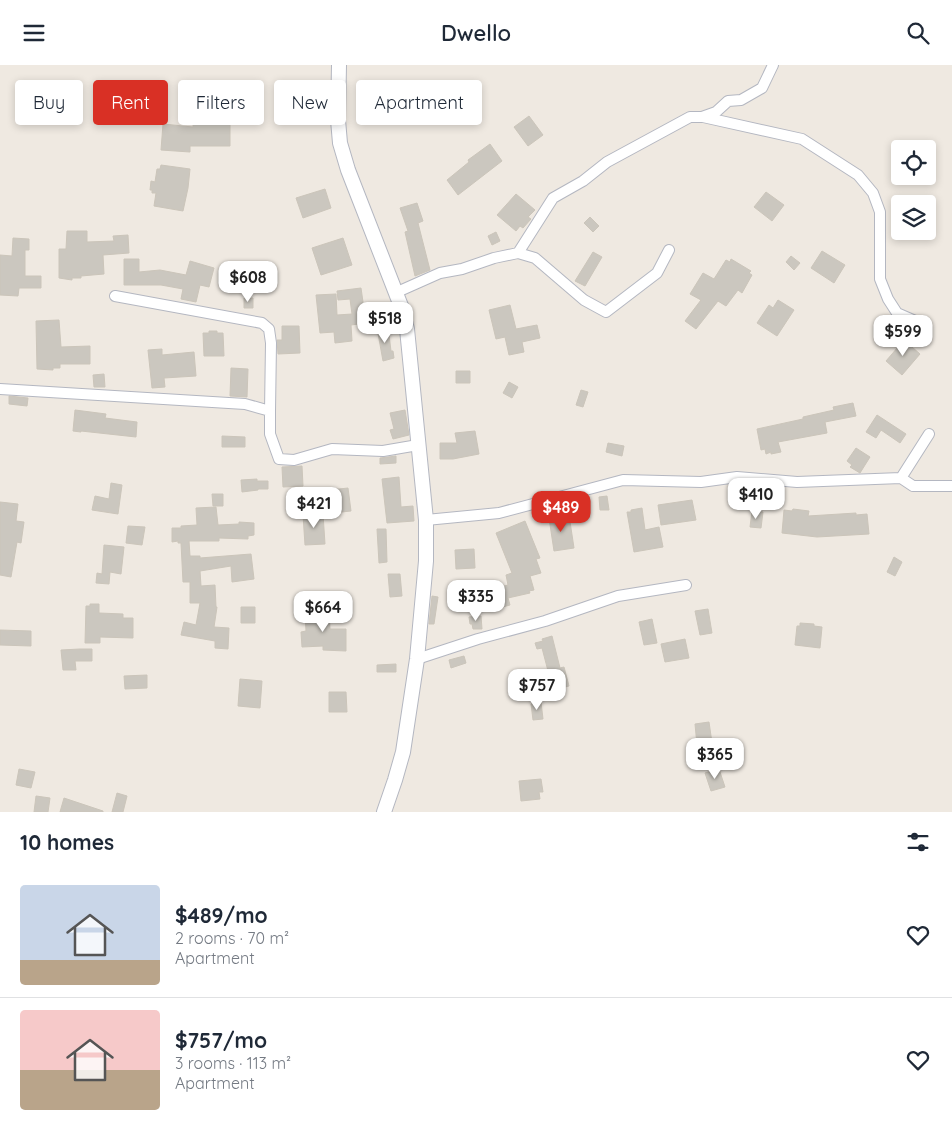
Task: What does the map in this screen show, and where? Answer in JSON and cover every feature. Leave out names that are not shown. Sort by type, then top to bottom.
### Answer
[{"type":"street","points":[[339,65],[338,120],[340,143],[348,170],[407,329],[426,520],[426,561],[417,659],[403,752],[384,812]]},
{"type":"street","points":[[702,117],[716,112],[728,101],[741,100],[762,88],[773,65]]},
{"type":"street","points":[[518,253],[553,198],[583,181],[606,163],[682,121],[690,117],[702,117],[802,139],[858,175],[873,193],[880,213],[880,279],[888,299],[897,313],[920,323]]},
{"type":"street","points":[[395,293],[440,273],[462,269],[494,258],[518,253],[535,258],[584,300],[606,312],[657,273],[669,251]]},
{"type":"street","points":[[116,296],[262,323],[269,329],[271,343],[270,434],[279,459],[294,460],[332,449],[383,451],[418,445]]},
{"type":"street","points":[[0,389],[245,404],[270,411]]},
{"type":"street","points":[[901,478],[930,434]]},
{"type":"street","points":[[426,520],[499,513],[622,480],[701,482],[737,477],[797,481],[901,478],[913,486],[952,486]]},
{"type":"street","points":[[417,659],[478,639],[545,621],[618,596],[686,585]]},
{"type":"building","points":[[529,116],[543,135],[528,146],[514,127]]},
{"type":"building","points":[[163,125],[193,127],[193,125],[230,125],[230,146],[190,146],[190,152],[161,150]]},
{"type":"building","points":[[490,144],[502,161],[458,195],[447,180],[469,162],[468,160]]},
{"type":"building","points":[[161,165],[190,169],[183,211],[154,206],[156,193],[152,193],[152,190],[150,190],[151,181],[155,182],[157,169],[160,169]]},
{"type":"building","points":[[325,189],[331,208],[303,218],[296,198]]},
{"type":"building","points":[[766,192],[784,205],[772,221],[754,207]]},
{"type":"building","points":[[516,194],[535,210],[528,217],[531,219],[523,228],[520,226],[516,231],[497,215]]},
{"type":"building","points":[[417,203],[423,221],[418,223],[430,270],[415,276],[405,232],[408,231],[400,208]]},
{"type":"building","points":[[590,217],[599,226],[593,232],[584,223]]},
{"type":"building","points":[[67,231],[87,231],[87,242],[114,241],[113,236],[128,235],[129,253],[103,255],[104,274],[81,276],[81,278],[72,278],[72,280],[59,278],[59,249],[66,249]]},
{"type":"building","points":[[496,232],[500,241],[492,245],[488,236]]},
{"type":"building","points":[[13,238],[29,239],[29,250],[25,250],[25,276],[41,276],[41,288],[19,288],[18,296],[0,295],[0,255],[12,256]]},
{"type":"building","points":[[343,238],[352,265],[321,275],[312,248]]},
{"type":"building","points":[[822,251],[845,265],[834,283],[811,268]]},
{"type":"building","points":[[593,252],[602,257],[585,286],[575,281]]},
{"type":"building","points":[[791,256],[800,263],[794,270],[786,262]]},
{"type":"building","points":[[124,259],[139,259],[139,272],[160,270],[186,275],[190,261],[214,268],[209,287],[200,285],[196,302],[181,299],[183,289],[161,285],[124,285]]},
{"type":"building","points":[[731,259],[751,271],[749,273],[752,275],[742,293],[738,290],[726,306],[718,301],[696,329],[685,321],[701,300],[690,294],[703,273],[714,279],[726,260],[730,262]]},
{"type":"building","points":[[361,288],[366,323],[351,325],[352,341],[335,343],[334,332],[320,333],[316,295],[336,294],[337,315],[352,314],[350,299],[338,300],[337,291]]},
{"type":"building","points":[[244,298],[253,298],[253,308],[244,308]]},
{"type":"building","points":[[778,300],[794,310],[777,336],[757,323],[769,305],[773,308]]},
{"type":"building","points":[[510,305],[516,329],[537,325],[540,338],[522,342],[524,352],[509,355],[505,337],[496,339],[489,310]]},
{"type":"building","points":[[59,320],[61,347],[90,346],[90,364],[60,364],[60,368],[53,368],[53,370],[37,369],[36,321]]},
{"type":"building","points":[[282,326],[299,326],[300,353],[278,354],[277,340],[282,340]]},
{"type":"building","points":[[388,327],[391,351],[393,351],[394,358],[383,361],[377,328]]},
{"type":"building","points":[[209,331],[223,333],[224,356],[204,356],[203,333],[209,333]]},
{"type":"building","points":[[904,340],[920,354],[902,375],[886,361]]},
{"type":"building","points":[[162,349],[162,355],[194,352],[196,376],[164,378],[165,387],[152,388],[148,350]]},
{"type":"building","points":[[231,368],[248,369],[247,397],[230,396]]},
{"type":"building","points":[[456,371],[470,371],[470,383],[456,383]]},
{"type":"building","points":[[104,374],[105,387],[94,387],[93,375]]},
{"type":"building","points":[[509,382],[518,387],[512,398],[503,393]]},
{"type":"building","points":[[581,390],[588,392],[583,407],[576,405]]},
{"type":"building","points":[[9,396],[28,398],[27,406],[9,404]]},
{"type":"building","points":[[853,403],[856,416],[825,422],[827,433],[778,442],[781,452],[766,454],[765,449],[761,450],[757,429],[803,419],[803,417],[834,410],[833,407]]},
{"type":"building","points":[[75,410],[106,414],[105,418],[137,422],[136,437],[73,431]]},
{"type":"building","points":[[405,410],[409,435],[393,439],[390,430],[394,429],[390,413]]},
{"type":"building","points":[[877,415],[906,434],[900,443],[881,430],[876,438],[866,432]]},
{"type":"building","points":[[475,431],[479,454],[453,459],[440,459],[440,443],[457,443],[455,433]]},
{"type":"building","points":[[222,436],[245,437],[245,447],[222,447]]},
{"type":"building","points":[[608,443],[624,446],[622,456],[606,452]]},
{"type":"building","points":[[856,448],[870,457],[860,473],[850,467],[852,465],[847,461]]},
{"type":"building","points":[[396,456],[396,463],[380,464],[380,458]]},
{"type":"building","points":[[302,466],[303,486],[283,487],[282,467]]},
{"type":"building","points":[[399,477],[401,507],[413,506],[414,521],[387,523],[382,479]]},
{"type":"building","points":[[257,479],[257,481],[268,481],[268,489],[242,492],[241,480]]},
{"type":"building","points":[[111,483],[122,485],[118,514],[92,510],[95,496],[109,499]]},
{"type":"building","points":[[348,488],[351,511],[332,513],[330,490]]},
{"type":"building","points":[[212,494],[223,494],[223,506],[213,506]]},
{"type":"building","points":[[607,496],[609,510],[600,510],[599,497]]},
{"type":"building","points":[[692,500],[696,520],[661,525],[658,505]]},
{"type":"building","points":[[0,502],[18,504],[16,521],[24,522],[21,543],[17,542],[11,577],[0,575]]},
{"type":"building","points":[[216,507],[218,525],[239,524],[239,522],[254,523],[254,535],[248,536],[248,539],[219,538],[219,541],[189,541],[190,556],[200,556],[200,558],[251,554],[254,579],[232,582],[231,566],[200,571],[201,586],[215,585],[217,607],[214,627],[229,628],[228,649],[215,648],[215,641],[181,635],[184,622],[196,625],[200,603],[190,603],[190,582],[183,582],[181,543],[178,543],[178,541],[172,542],[172,528],[197,525],[196,508]]},
{"type":"building","points":[[642,508],[645,530],[659,527],[663,547],[634,552],[627,512]]},
{"type":"building","points":[[793,509],[809,511],[808,516],[867,514],[869,534],[817,537],[782,533],[784,510],[792,511]]},
{"type":"building","points":[[752,511],[763,512],[761,528],[750,527]]},
{"type":"building","points":[[323,514],[325,544],[305,545],[303,515]]},
{"type":"building","points":[[569,515],[574,548],[554,551],[549,518]]},
{"type":"building","points":[[525,521],[540,558],[536,559],[541,573],[530,576],[534,590],[529,591],[530,593],[508,598],[510,605],[495,609],[490,590],[508,585],[506,575],[512,573],[496,533]]},
{"type":"building","points":[[128,526],[145,527],[142,545],[126,543]]},
{"type":"building","points":[[377,529],[386,529],[387,562],[379,563]]},
{"type":"building","points":[[104,545],[124,547],[121,574],[110,572],[109,584],[96,583],[97,573],[102,574]]},
{"type":"building","points":[[474,549],[475,568],[456,569],[455,550]]},
{"type":"building","points":[[894,557],[902,562],[895,576],[887,572]]},
{"type":"building","points":[[388,574],[400,574],[402,596],[390,597]]},
{"type":"building","points":[[432,596],[438,597],[434,624],[429,624]]},
{"type":"building","points":[[90,604],[99,604],[99,613],[123,614],[123,618],[133,618],[133,638],[100,637],[100,643],[85,643],[86,606],[90,606]]},
{"type":"building","points":[[241,607],[255,607],[255,623],[241,623]]},
{"type":"building","points":[[708,609],[712,633],[700,635],[695,611]]},
{"type":"building","points":[[329,612],[330,629],[346,629],[346,651],[323,650],[323,646],[302,647],[301,632],[306,631],[305,613]]},
{"type":"building","points":[[481,616],[482,629],[473,629],[469,617]]},
{"type":"building","points":[[652,619],[657,643],[644,645],[639,622]]},
{"type":"building","points":[[800,623],[814,624],[814,626],[822,627],[820,648],[795,645],[797,626],[800,626]]},
{"type":"building","points":[[0,630],[31,631],[31,646],[0,645]]},
{"type":"building","points":[[552,636],[560,668],[564,667],[569,686],[553,690],[542,648],[537,649],[535,643]]},
{"type":"building","points":[[685,639],[689,658],[665,662],[661,644]]},
{"type":"building","points":[[92,649],[92,661],[75,661],[76,670],[63,670],[61,650]]},
{"type":"building","points":[[464,656],[466,663],[451,668],[449,660]]},
{"type":"building","points":[[396,664],[396,672],[377,672],[377,665]]},
{"type":"building","points":[[147,675],[147,688],[125,689],[124,676]]},
{"type":"building","points":[[240,679],[262,681],[260,708],[238,706]]},
{"type":"building","points":[[329,692],[346,692],[347,712],[329,712]]},
{"type":"building","points":[[541,702],[543,719],[533,720],[531,704]]},
{"type":"building","points":[[709,722],[712,743],[697,745],[695,724]]},
{"type":"building","points":[[729,746],[734,761],[725,764],[720,749]]},
{"type":"building","points":[[19,769],[35,772],[31,788],[16,785]]},
{"type":"building","points":[[719,769],[725,787],[711,791],[705,773]]},
{"type":"building","points":[[541,779],[543,792],[539,792],[540,799],[521,801],[519,781]]},
{"type":"building","points":[[117,793],[127,796],[123,812],[112,812]]},
{"type":"building","points":[[36,796],[50,798],[48,812],[34,812]]},
{"type":"building","points":[[64,798],[103,811],[103,812],[60,812]]}]
